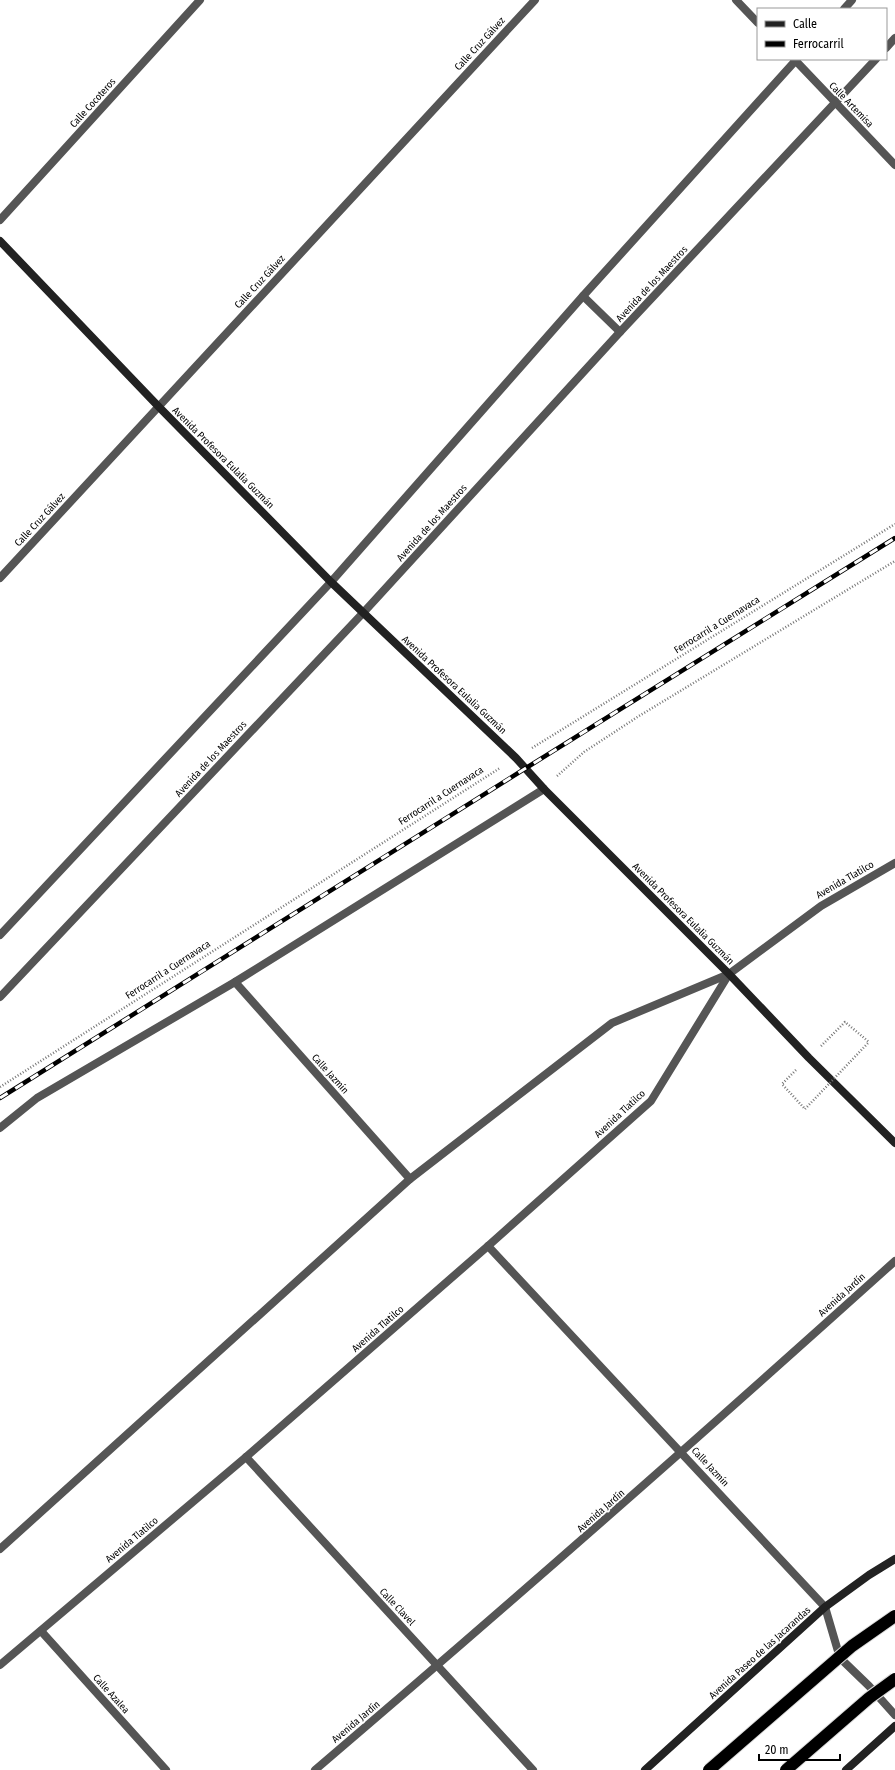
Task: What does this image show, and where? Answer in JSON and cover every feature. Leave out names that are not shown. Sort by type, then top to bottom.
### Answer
[{"type":"highway","points":[[709,1770],[852,1646],[895,1616]]},
{"type":"highway","points":[[786,1770],[870,1698],[895,1679]]},
{"type":"main road","name":"Avenida Profesora Eulalia Guzmán","points":[[0,240],[158,406],[331,582],[516,758],[544,789],[729,974],[809,1058],[895,1144]]},
{"type":"main road","name":"Avenida Paseo de las Jacarandas","points":[[645,1770],[825,1607],[869,1575],[895,1559]]},
{"type":"main road","points":[[846,1770],[895,1726]]},
{"type":"street","name":"Calle Cocoteros","points":[[0,220],[200,0]]},
{"type":"street","name":"Calle Cruz Gálvez","points":[[0,578],[535,0]]},
{"type":"street","points":[[736,0],[757,22]]},
{"type":"street","points":[[845,8],[852,0]]},
{"type":"street","points":[[887,47],[895,38]]},
{"type":"street","points":[[0,935],[331,582],[583,296],[796,60]]},
{"type":"street","name":"Calle Artemisa","points":[[796,60],[895,165]]},
{"type":"street","name":"Avenida de los Maestros","points":[[0,997],[363,613],[620,332],[836,104],[875,60]]},
{"type":"street","points":[[583,296],[620,332]]},
{"type":"street","points":[[0,1128],[37,1098],[235,982],[544,789]]},
{"type":"street","name":"Avenida Tlatilco","points":[[0,1549],[410,1179],[612,1023],[729,974],[821,906],[895,863]]},
{"type":"street","name":"Avenida Tlatilco","points":[[0,1665],[246,1456],[488,1246],[651,1101],[729,974]]},
{"type":"street","name":"Calle Jazmín","points":[[235,982],[410,1179]]},
{"type":"street","name":"Calle Jazmín","points":[[488,1246],[825,1607],[840,1658],[869,1686],[895,1715]]},
{"type":"street","name":"Avenida Jardín","points":[[315,1770],[438,1666],[682,1453],[895,1261]]},
{"type":"street","name":"Calle Clavel","points":[[246,1456],[534,1770]]},
{"type":"street","name":"Calle Azalea","points":[[40,1631],[166,1770]]},
{"type":"path","name":"Ferrocarril a Cuernavaca","points":[[0,1087],[516,758],[895,524]]},
{"type":"path","points":[[544,789],[584,752],[639,716],[895,561]]},
{"type":"path","points":[[782,1084],[805,1109],[868,1042],[845,1022]]},
{"type":"railway","points":[[0,1098],[895,538]]}]
